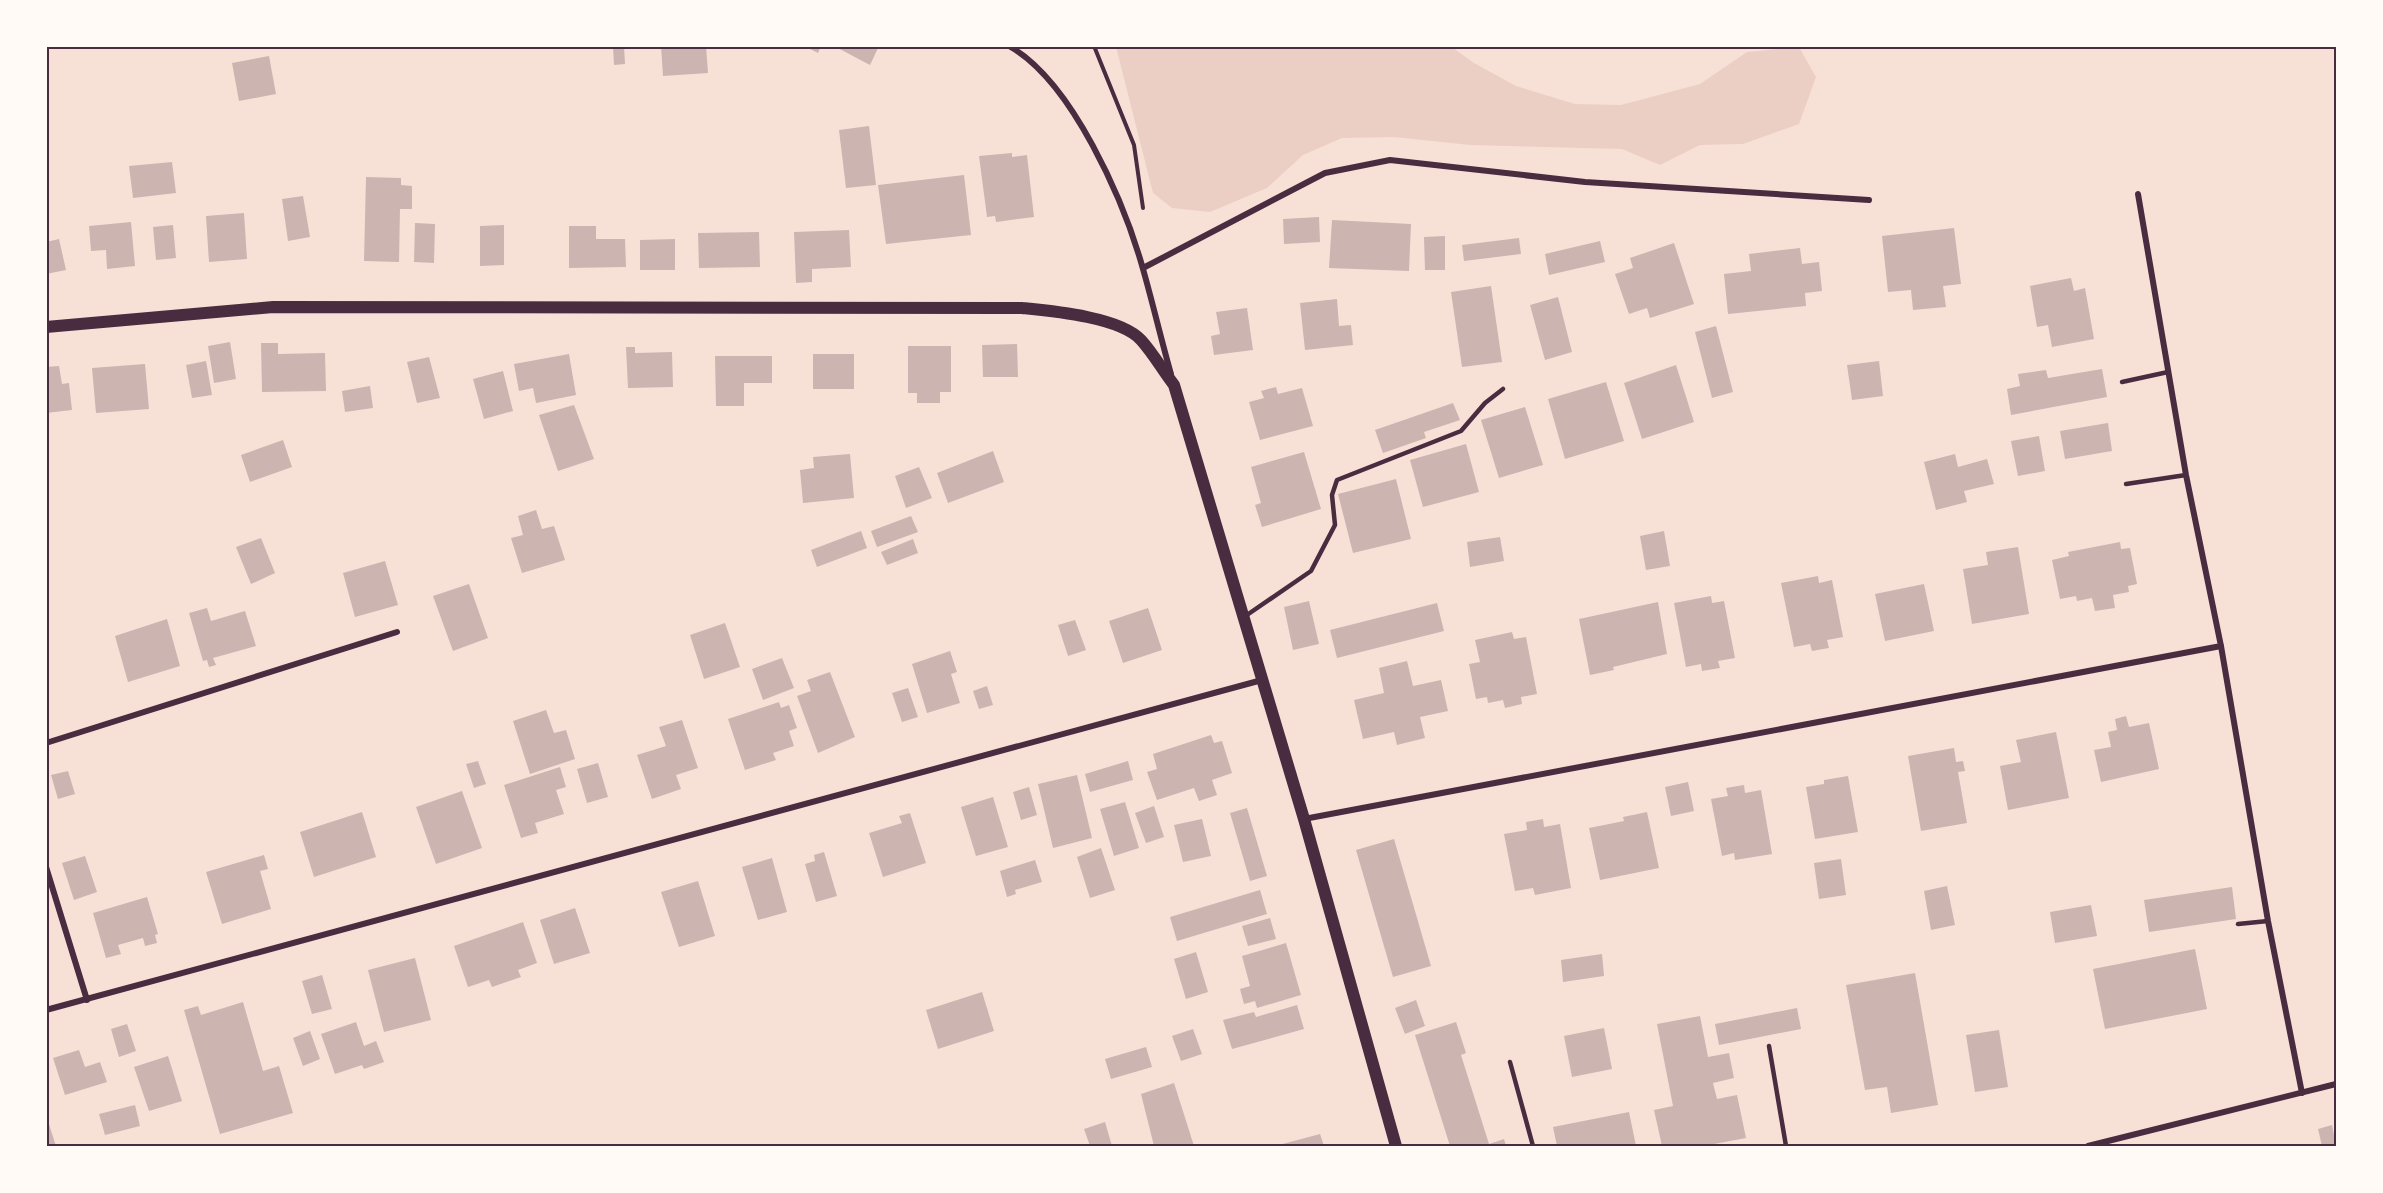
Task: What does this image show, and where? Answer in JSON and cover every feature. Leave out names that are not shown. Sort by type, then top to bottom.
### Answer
[{"type":"main road","points":[[46,327],[273,307],[1022,308],[1072,313],[1106,323],[1140,339],[1174,385],[1304,819],[1396,1146]]},
{"type":"street","points":[[1009,46],[1026,56],[1070,109],[1107,174],[1143,268],[1174,385]]},
{"type":"street","points":[[1143,268],[1325,173],[1390,160],[1585,182],[1869,200]]},
{"type":"street","points":[[2138,194],[2186,475],[2221,646],[2268,921],[2302,1093]]},
{"type":"street","points":[[46,743],[397,632]]},
{"type":"street","points":[[1304,819],[2221,646]]},
{"type":"street","points":[[46,1010],[1263,680]]},
{"type":"street","points":[[46,867],[87,1000]]},
{"type":"street","points":[[2088,1146],[2337,1084]]},
{"type":"lane","points":[[2122,382],[2168,372]]},
{"type":"lane","points":[[1244,617],[1311,571],[1335,525],[1332,495],[1337,480],[1461,431],[1485,403],[1503,388]]},
{"type":"lane","points":[[2126,484],[2186,475]]},
{"type":"lane","points":[[2238,924],[2268,921]]},
{"type":"lane","points":[[1769,1046],[1786,1146]]},
{"type":"lane","points":[[1510,1062],[1533,1146]]},
{"type":"path","points":[[1094,46],[1134,145],[1143,211]]},
{"type":"shaded area","points":[[1116,47],[1452,47],[1474,63],[1516,86],[1575,104],[1621,105],[1700,84],[1747,52],[1799,47],[1816,77],[1799,124],[1743,144],[1700,145],[1660,165],[1622,149],[1470,145],[1394,137],[1342,138],[1303,155],[1267,188],[1210,212],[1172,208],[1153,193]]},
{"type":"building","points":[[613,46],[624,46],[625,64],[614,65]]},
{"type":"building","points":[[661,46],[706,46],[708,73],[663,76]]},
{"type":"building","points":[[804,46],[821,46],[818,53]]},
{"type":"building","points":[[834,46],[879,46],[870,65]]},
{"type":"building","points":[[269,56],[276,94],[239,101],[232,63]]},
{"type":"building","points":[[869,126],[876,185],[846,188],[839,130]]},
{"type":"building","points":[[1012,153],[1012,157],[1027,155],[1034,217],[996,222],[995,216],[987,217],[979,156]]},
{"type":"building","points":[[172,162],[176,193],[133,198],[129,166]]},
{"type":"building","points":[[964,175],[971,235],[886,244],[878,185]]},
{"type":"building","points":[[366,177],[401,178],[401,185],[412,186],[412,209],[400,209],[399,262],[364,261]]},
{"type":"building","points":[[303,196],[310,237],[288,241],[282,199]]},
{"type":"building","points":[[244,213],[247,259],[209,262],[206,216]]},
{"type":"building","points":[[1319,217],[1320,242],[1284,244],[1283,219]]},
{"type":"building","points":[[1332,220],[1411,224],[1409,271],[1329,268]]},
{"type":"building","points":[[131,222],[135,266],[107,269],[106,250],[91,251],[89,226]]},
{"type":"building","points":[[415,223],[435,224],[434,263],[414,262]]},
{"type":"building","points":[[173,225],[176,258],[156,260],[153,227]]},
{"type":"building","points":[[504,225],[504,265],[480,266],[480,226]]},
{"type":"building","points":[[569,226],[596,226],[596,239],[625,239],[626,267],[569,268]]},
{"type":"building","points":[[1954,228],[1961,284],[1943,286],[1946,307],[1913,310],[1911,290],[1888,292],[1882,236]]},
{"type":"building","points":[[849,230],[851,267],[812,269],[812,282],[796,283],[794,232]]},
{"type":"building","points":[[759,232],[760,267],[699,268],[698,233]]},
{"type":"building","points":[[1445,236],[1445,270],[1425,270],[1424,237]]},
{"type":"building","points":[[1519,238],[1521,254],[1464,261],[1462,245]]},
{"type":"building","points":[[59,239],[66,270],[46,274],[46,242]]},
{"type":"building","points":[[675,239],[675,270],[640,270],[640,240]]},
{"type":"building","points":[[1600,241],[1605,262],[1549,275],[1545,254]]},
{"type":"building","points":[[1674,243],[1694,304],[1650,318],[1647,308],[1629,314],[1615,274],[1633,268],[1630,258]]},
{"type":"building","points":[[1800,248],[1802,264],[1819,262],[1822,291],[1805,293],[1806,306],[1728,314],[1724,274],[1751,271],[1749,254]]},
{"type":"building","points":[[2071,278],[2074,291],[2085,288],[2094,339],[2052,347],[2048,325],[2037,327],[2030,286]]},
{"type":"building","points":[[1491,286],[1502,362],[1462,367],[1451,292]]},
{"type":"building","points":[[1558,297],[1572,352],[1545,360],[1530,305]]},
{"type":"building","points":[[1337,299],[1339,326],[1351,325],[1353,345],[1305,350],[1300,303]]},
{"type":"building","points":[[1247,308],[1253,350],[1214,355],[1211,336],[1220,334],[1216,312]]},
{"type":"building","points":[[1716,326],[1733,392],[1712,398],[1695,332]]},
{"type":"building","points":[[230,342],[236,379],[214,383],[208,346]]},
{"type":"building","points":[[261,343],[278,343],[278,354],[325,353],[326,391],[262,392]]},
{"type":"building","points":[[1017,344],[1018,377],[983,377],[982,345]]},
{"type":"building","points":[[908,346],[951,346],[951,392],[940,392],[940,403],[917,403],[917,393],[908,393]]},
{"type":"building","points":[[626,347],[635,347],[635,353],[672,352],[673,387],[628,388]]},
{"type":"building","points":[[569,354],[576,395],[536,403],[533,388],[519,391],[514,364]]},
{"type":"building","points":[[813,354],[854,354],[854,389],[813,389]]},
{"type":"building","points":[[715,356],[772,356],[772,383],[744,383],[744,406],[716,406]]},
{"type":"building","points":[[429,357],[440,398],[417,403],[407,362]]},
{"type":"building","points":[[206,361],[212,395],[192,398],[186,365]]},
{"type":"building","points":[[1879,361],[1883,396],[1852,400],[1847,365]]},
{"type":"building","points":[[145,364],[149,409],[96,413],[92,368]]},
{"type":"building","points":[[1676,365],[1694,422],[1642,439],[1624,383]]},
{"type":"building","points":[[59,366],[62,384],[69,383],[72,410],[46,413],[46,367]]},
{"type":"building","points":[[2102,369],[2107,397],[2011,415],[2007,389],[2020,386],[2018,374],[2046,370],[2048,378]]},
{"type":"building","points":[[503,371],[513,411],[484,419],[473,379]]},
{"type":"building","points":[[1606,382],[1624,441],[1565,459],[1548,399]]},
{"type":"building","points":[[370,386],[373,408],[345,412],[342,391]]},
{"type":"building","points":[[1276,387],[1278,394],[1302,388],[1313,426],[1260,440],[1249,402],[1264,398],[1261,391]]},
{"type":"building","points":[[1453,403],[1460,420],[1424,432],[1426,438],[1383,453],[1375,430]]},
{"type":"building","points":[[574,405],[594,459],[558,471],[539,415]]},
{"type":"building","points":[[1525,407],[1543,465],[1499,478],[1481,420]]},
{"type":"building","points":[[2108,423],[2112,451],[2065,459],[2060,431]]},
{"type":"building","points":[[2039,436],[2045,471],[2018,476],[2011,441]]},
{"type":"building","points":[[283,440],[292,467],[250,482],[241,455]]},
{"type":"building","points":[[1466,444],[1479,492],[1423,507],[1410,460]]},
{"type":"building","points":[[993,451],[1004,482],[948,503],[937,473]]},
{"type":"building","points":[[1304,452],[1321,509],[1262,527],[1255,505],[1261,503],[1251,467]]},
{"type":"building","points":[[850,454],[854,498],[803,503],[800,470],[814,468],[813,457]]},
{"type":"building","points":[[1955,454],[1958,467],[1987,459],[1994,484],[1964,491],[1967,502],[1936,510],[1924,462]]},
{"type":"building","points":[[919,467],[932,498],[906,508],[895,476]]},
{"type":"building","points":[[1396,479],[1411,539],[1353,553],[1338,494]]},
{"type":"building","points":[[536,510],[542,529],[554,526],[565,560],[522,573],[511,538],[523,535],[518,516]]},
{"type":"building","points":[[911,516],[918,532],[877,547],[871,531]]},
{"type":"building","points":[[861,531],[867,548],[817,567],[811,550]]},
{"type":"building","points":[[1664,531],[1670,566],[1646,570],[1640,536]]},
{"type":"building","points":[[1500,537],[1504,561],[1470,567],[1467,542]]},
{"type":"building","points":[[261,538],[275,573],[251,584],[236,547]]},
{"type":"building","points":[[913,539],[918,553],[887,565],[881,552]]},
{"type":"building","points":[[2120,542],[2121,549],[2130,548],[2137,584],[2128,586],[2129,592],[2113,595],[2115,608],[2095,611],[2092,598],[2077,601],[2076,596],[2060,599],[2052,560],[2069,556],[2068,552]]},
{"type":"building","points":[[2018,547],[2029,614],[1972,624],[1963,569],[1988,565],[1986,552]]},
{"type":"building","points":[[385,561],[398,605],[355,617],[343,573]]},
{"type":"building","points":[[1818,576],[1819,583],[1832,580],[1843,637],[1827,640],[1829,648],[1812,651],[1810,644],[1794,647],[1781,583]]},
{"type":"building","points":[[469,584],[488,638],[453,651],[433,596]]},
{"type":"building","points":[[1924,584],[1934,631],[1885,641],[1875,594]]},
{"type":"building","points":[[1711,596],[1712,603],[1724,601],[1735,658],[1718,661],[1720,668],[1702,671],[1701,664],[1686,667],[1674,603]]},
{"type":"building","points":[[1309,601],[1319,644],[1293,650],[1284,607]]},
{"type":"building","points":[[1658,602],[1667,654],[1590,675],[1579,619]]},
{"type":"building","points":[[1437,603],[1444,631],[1337,658],[1330,630]]},
{"type":"building","points":[[207,608],[211,621],[245,611],[256,646],[213,658],[216,665],[209,667],[207,660],[203,661],[189,613]]},
{"type":"building","points":[[1148,608],[1162,650],[1123,663],[1109,621]]},
{"type":"building","points":[[167,619],[180,666],[128,682],[115,636]]},
{"type":"building","points":[[1075,620],[1086,650],[1068,656],[1058,625]]},
{"type":"building","points":[[725,623],[740,667],[704,679],[690,635]]},
{"type":"building","points":[[1512,632],[1514,639],[1526,637],[1537,694],[1521,697],[1522,704],[1505,708],[1503,700],[1488,703],[1487,697],[1476,699],[1469,664],[1480,662],[1475,640]]},
{"type":"building","points":[[950,651],[957,672],[951,674],[960,703],[927,713],[912,664]]},
{"type":"building","points":[[782,658],[794,688],[763,700],[752,669]]},
{"type":"building","points":[[1407,661],[1413,686],[1441,680],[1448,711],[1420,717],[1425,738],[1397,745],[1394,732],[1363,739],[1354,700],[1384,693],[1379,668]]},
{"type":"building","points":[[830,672],[855,737],[818,753],[797,696],[811,691],[807,680]]},
{"type":"building","points":[[987,686],[993,705],[979,709],[973,691]]},
{"type":"building","points":[[908,688],[918,717],[902,722],[892,693]]},
{"type":"building","points":[[779,702],[781,708],[789,705],[797,728],[789,731],[794,746],[773,753],[776,760],[745,770],[728,719]]},
{"type":"building","points":[[546,710],[554,733],[566,730],[575,759],[530,774],[513,721]]},
{"type":"building","points":[[2126,716],[2129,727],[2149,723],[2159,769],[2101,782],[2094,750],[2111,747],[2108,732],[2117,730],[2115,719]]},
{"type":"building","points":[[682,720],[698,768],[676,775],[681,789],[652,799],[637,755],[666,746],[659,727]]},
{"type":"building","points":[[2056,732],[2069,798],[2008,810],[2000,766],[2021,762],[2016,740]]},
{"type":"building","points":[[1211,735],[1214,743],[1222,741],[1232,773],[1212,780],[1217,795],[1199,801],[1194,788],[1157,800],[1147,772],[1157,769],[1153,754]]},
{"type":"building","points":[[1954,748],[1956,762],[1963,761],[1965,771],[1958,772],[1967,823],[1921,831],[1908,756]]},
{"type":"building","points":[[478,761],[486,784],[474,788],[466,764]]},
{"type":"building","points":[[1128,761],[1133,780],[1090,792],[1085,774]]},
{"type":"building","points":[[598,763],[608,797],[587,803],[577,769]]},
{"type":"building","points":[[560,767],[566,787],[556,790],[564,814],[535,823],[538,833],[521,838],[504,785]]},
{"type":"building","points":[[68,771],[75,794],[58,799],[51,775]]},
{"type":"building","points":[[1077,775],[1092,838],[1053,848],[1038,784]]},
{"type":"building","points":[[1848,776],[1858,832],[1815,839],[1806,787],[1824,784],[1824,780]]},
{"type":"building","points":[[1688,782],[1694,811],[1671,816],[1665,787]]},
{"type":"building","points":[[1744,785],[1745,793],[1761,790],[1772,854],[1735,860],[1734,853],[1722,856],[1711,799],[1728,796],[1726,788]]},
{"type":"building","points":[[1029,787],[1037,815],[1021,820],[1013,792]]},
{"type":"building","points":[[462,791],[482,848],[436,864],[416,807]]},
{"type":"building","points":[[993,797],[1008,847],[976,856],[961,807]]},
{"type":"building","points":[[1125,802],[1139,848],[1114,856],[1100,809]]},
{"type":"building","points":[[1154,806],[1164,837],[1146,843],[1135,813]]},
{"type":"building","points":[[1247,808],[1267,876],[1250,881],[1230,813]]},
{"type":"building","points":[[362,812],[376,857],[314,877],[300,832]]},
{"type":"building","points":[[1647,812],[1659,868],[1600,880],[1589,828],[1624,821],[1623,817]]},
{"type":"building","points":[[910,813],[926,863],[883,877],[869,833],[902,823],[899,816]]},
{"type":"building","points":[[1202,819],[1211,856],[1183,862],[1174,825]]},
{"type":"building","points":[[1543,819],[1544,827],[1560,824],[1571,888],[1535,895],[1533,888],[1515,891],[1504,834],[1527,830],[1526,822]]},
{"type":"building","points":[[1394,839],[1431,966],[1393,977],[1356,850]]},
{"type":"building","points":[[1101,848],[1115,890],[1090,898],[1077,857]]},
{"type":"building","points":[[824,852],[837,896],[816,902],[805,864],[815,861],[814,855]]},
{"type":"building","points":[[264,855],[268,869],[260,871],[271,909],[222,924],[206,872]]},
{"type":"building","points":[[85,856],[97,892],[74,900],[62,863]]},
{"type":"building","points":[[772,858],[787,912],[758,920],[742,867]]},
{"type":"building","points":[[1841,859],[1846,895],[1819,899],[1814,863]]},
{"type":"building","points":[[1035,860],[1042,882],[1015,890],[1016,894],[1007,897],[1000,871]]},
{"type":"building","points":[[698,881],[715,936],[679,947],[661,892]]},
{"type":"building","points":[[1947,886],[1955,925],[1931,930],[1924,891]]},
{"type":"building","points":[[2232,887],[2236,919],[2149,932],[2144,900]]},
{"type":"building","points":[[1260,890],[1267,914],[1177,941],[1170,917]]},
{"type":"building","points":[[147,897],[158,934],[155,935],[157,943],[145,946],[143,938],[118,945],[121,954],[106,958],[93,913]]},
{"type":"building","points":[[2091,905],[2097,936],[2055,943],[2050,912]]},
{"type":"building","points":[[575,908],[590,953],[554,964],[540,920]]},
{"type":"building","points":[[1270,918],[1276,939],[1248,946],[1242,926]]},
{"type":"building","points":[[523,922],[537,963],[518,970],[521,977],[492,987],[489,980],[468,987],[454,946]]},
{"type":"building","points":[[1286,943],[1301,995],[1257,1008],[1255,1001],[1244,1004],[1240,989],[1250,986],[1242,956]]},
{"type":"building","points":[[2195,949],[2207,1009],[2105,1029],[2093,969]]},
{"type":"building","points":[[1196,952],[1208,992],[1186,999],[1174,959]]},
{"type":"building","points":[[1602,954],[1604,976],[1563,982],[1561,960]]},
{"type":"building","points":[[415,958],[431,1020],[384,1032],[368,970]]},
{"type":"building","points":[[1915,973],[1938,1105],[1891,1113],[1887,1087],[1865,1090],[1846,985]]},
{"type":"building","points":[[322,975],[332,1009],[312,1014],[302,981]]},
{"type":"building","points":[[982,992],[994,1031],[938,1049],[926,1010]]},
{"type":"building","points":[[1416,1000],[1425,1026],[1405,1034],[1395,1008]]},
{"type":"building","points":[[243,1002],[263,1071],[279,1066],[293,1113],[220,1134],[184,1010],[198,1006],[201,1015]]},
{"type":"building","points":[[1297,1005],[1304,1029],[1232,1049],[1223,1020],[1254,1012],[1256,1017]]},
{"type":"building","points":[[1797,1008],[1801,1029],[1719,1045],[1715,1024]]},
{"type":"building","points":[[1700,1016],[1708,1057],[1729,1053],[1734,1078],[1713,1083],[1717,1099],[1737,1095],[1746,1138],[1714,1144],[1715,1146],[1662,1146],[1654,1110],[1673,1106],[1657,1024]]},
{"type":"building","points":[[356,1022],[364,1046],[376,1041],[384,1062],[364,1069],[362,1065],[335,1074],[321,1034]]},
{"type":"building","points":[[1456,1022],[1466,1053],[1461,1055],[1489,1144],[1504,1139],[1506,1146],[1450,1146],[1415,1035]]},
{"type":"building","points":[[127,1024],[136,1051],[119,1057],[111,1029]]},
{"type":"building","points":[[1604,1028],[1612,1069],[1572,1077],[1564,1036]]},
{"type":"building","points":[[1193,1029],[1202,1054],[1181,1061],[1172,1036]]},
{"type":"building","points":[[1999,1030],[2008,1087],[1975,1092],[1966,1035]]},
{"type":"building","points":[[310,1031],[320,1059],[303,1066],[293,1038]]},
{"type":"building","points":[[1146,1047],[1152,1067],[1111,1079],[1105,1059]]},
{"type":"building","points":[[79,1050],[85,1067],[100,1062],[107,1082],[65,1095],[53,1058]]},
{"type":"building","points":[[168,1056],[182,1101],[149,1111],[134,1067]]},
{"type":"building","points":[[1174,1083],[1194,1146],[1154,1146],[1141,1094]]},
{"type":"building","points":[[135,1105],[140,1126],[105,1135],[99,1114]]},
{"type":"building","points":[[1629,1112],[1636,1146],[1557,1146],[1553,1127]]},
{"type":"building","points":[[47,1118],[56,1146],[46,1146]]},
{"type":"building","points":[[1105,1122],[1112,1146],[1090,1146],[1084,1129]]},
{"type":"building","points":[[2332,1125],[2336,1146],[2322,1146],[2318,1129]]},
{"type":"building","points":[[1320,1134],[1324,1146],[1275,1146]]}]
